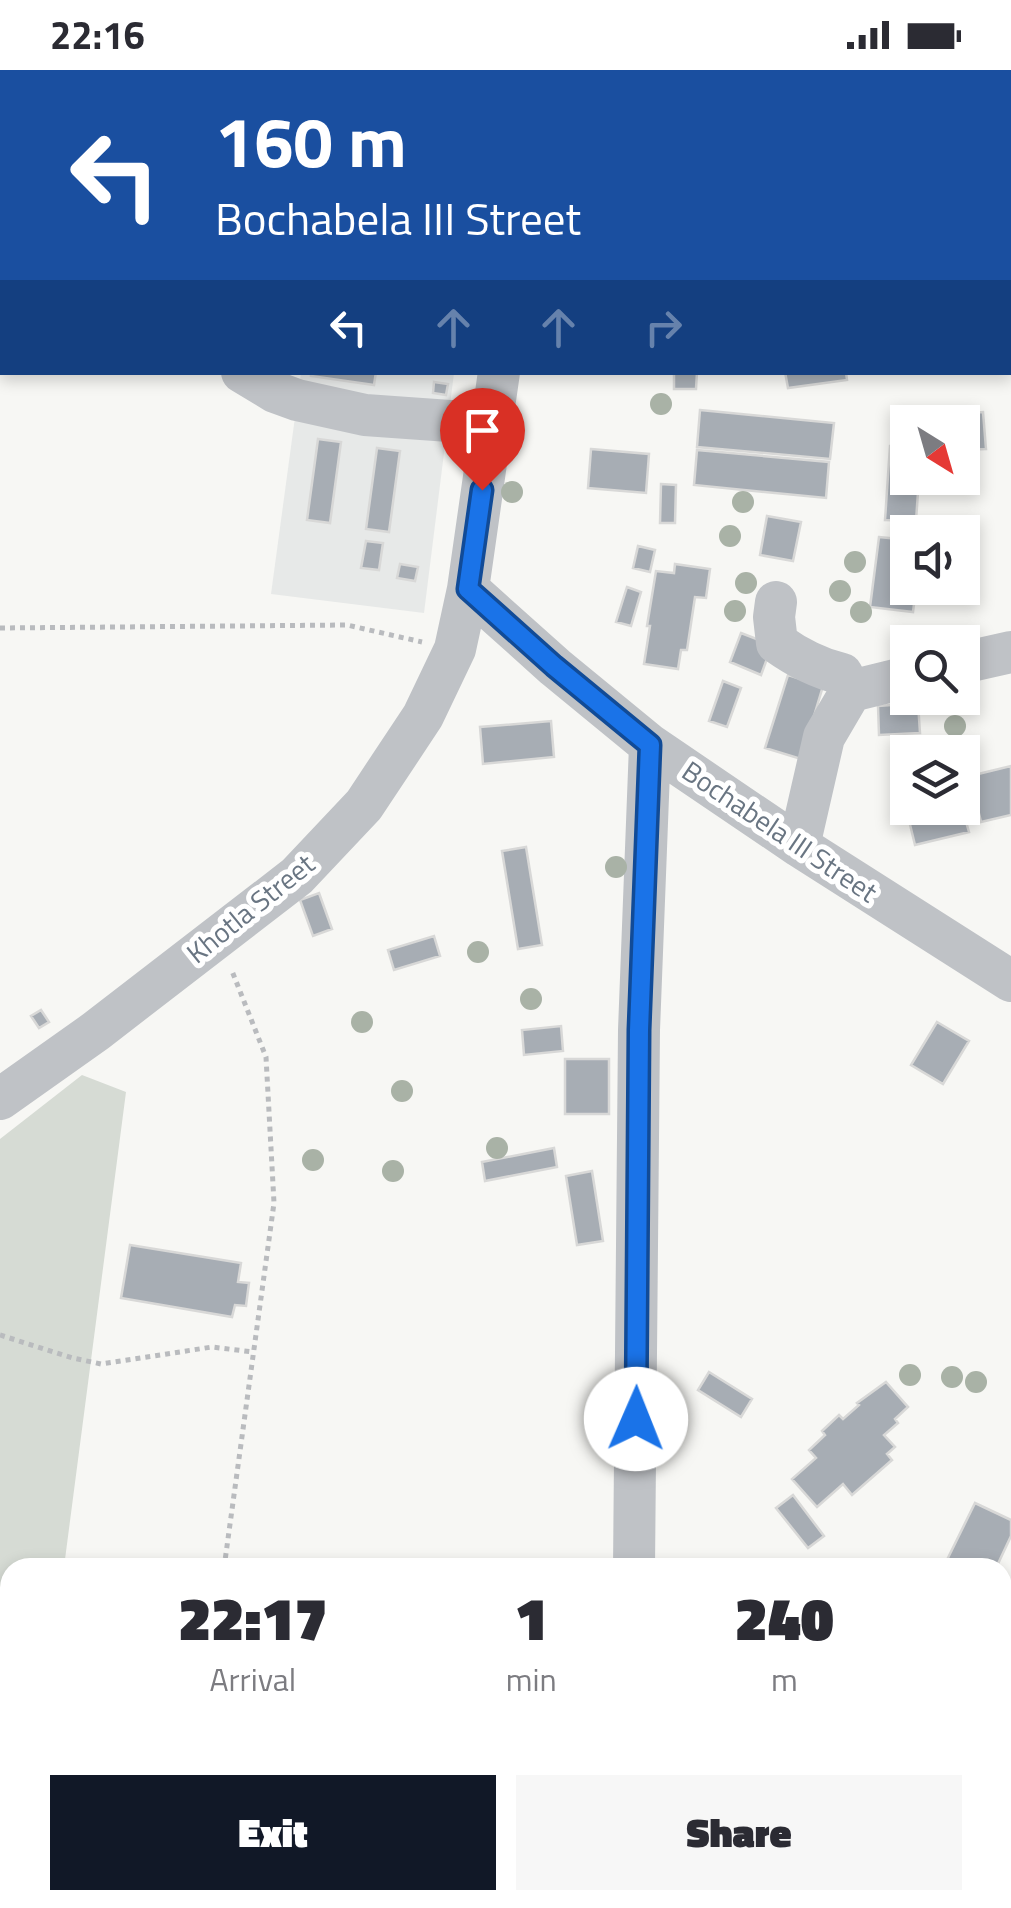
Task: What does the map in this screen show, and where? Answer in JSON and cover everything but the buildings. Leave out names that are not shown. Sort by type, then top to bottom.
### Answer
[{"type":"street","points":[[247,375],[297,400],[365,415],[492,424]]},
{"type":"street","name":"Khotla Street","points":[[0,1099],[96,1031],[296,876],[364,805],[423,716],[454,649],[468,589],[499,375]]},
{"type":"street","name":"Bochabela III Street","points":[[468,589],[650,745],[1011,982]]},
{"type":"street","points":[[776,602],[777,642],[798,658],[842,674],[851,690]]},
{"type":"street","points":[[980,659],[1011,652]]},
{"type":"street","points":[[799,846],[824,737],[851,690],[890,680]]},
{"type":"street","points":[[634,1558],[639,1030],[650,745]]},
{"type":"path","points":[[0,628],[348,626],[454,649]]},
{"type":"path","points":[[218,936],[266,1057],[274,1203],[225,1558]]},
{"type":"path","points":[[0,1335],[101,1364],[212,1347],[253,1352]]},
{"type":"shaded area","points":[[301,375],[454,375],[424,613],[271,594]]},
{"type":"shaded area","points":[[82,1075],[126,1092],[65,1558],[0,1558],[0,1139]]},
{"type":"route","points":[[482,490],[468,589],[650,745],[639,1030],[636,1419]]}]
